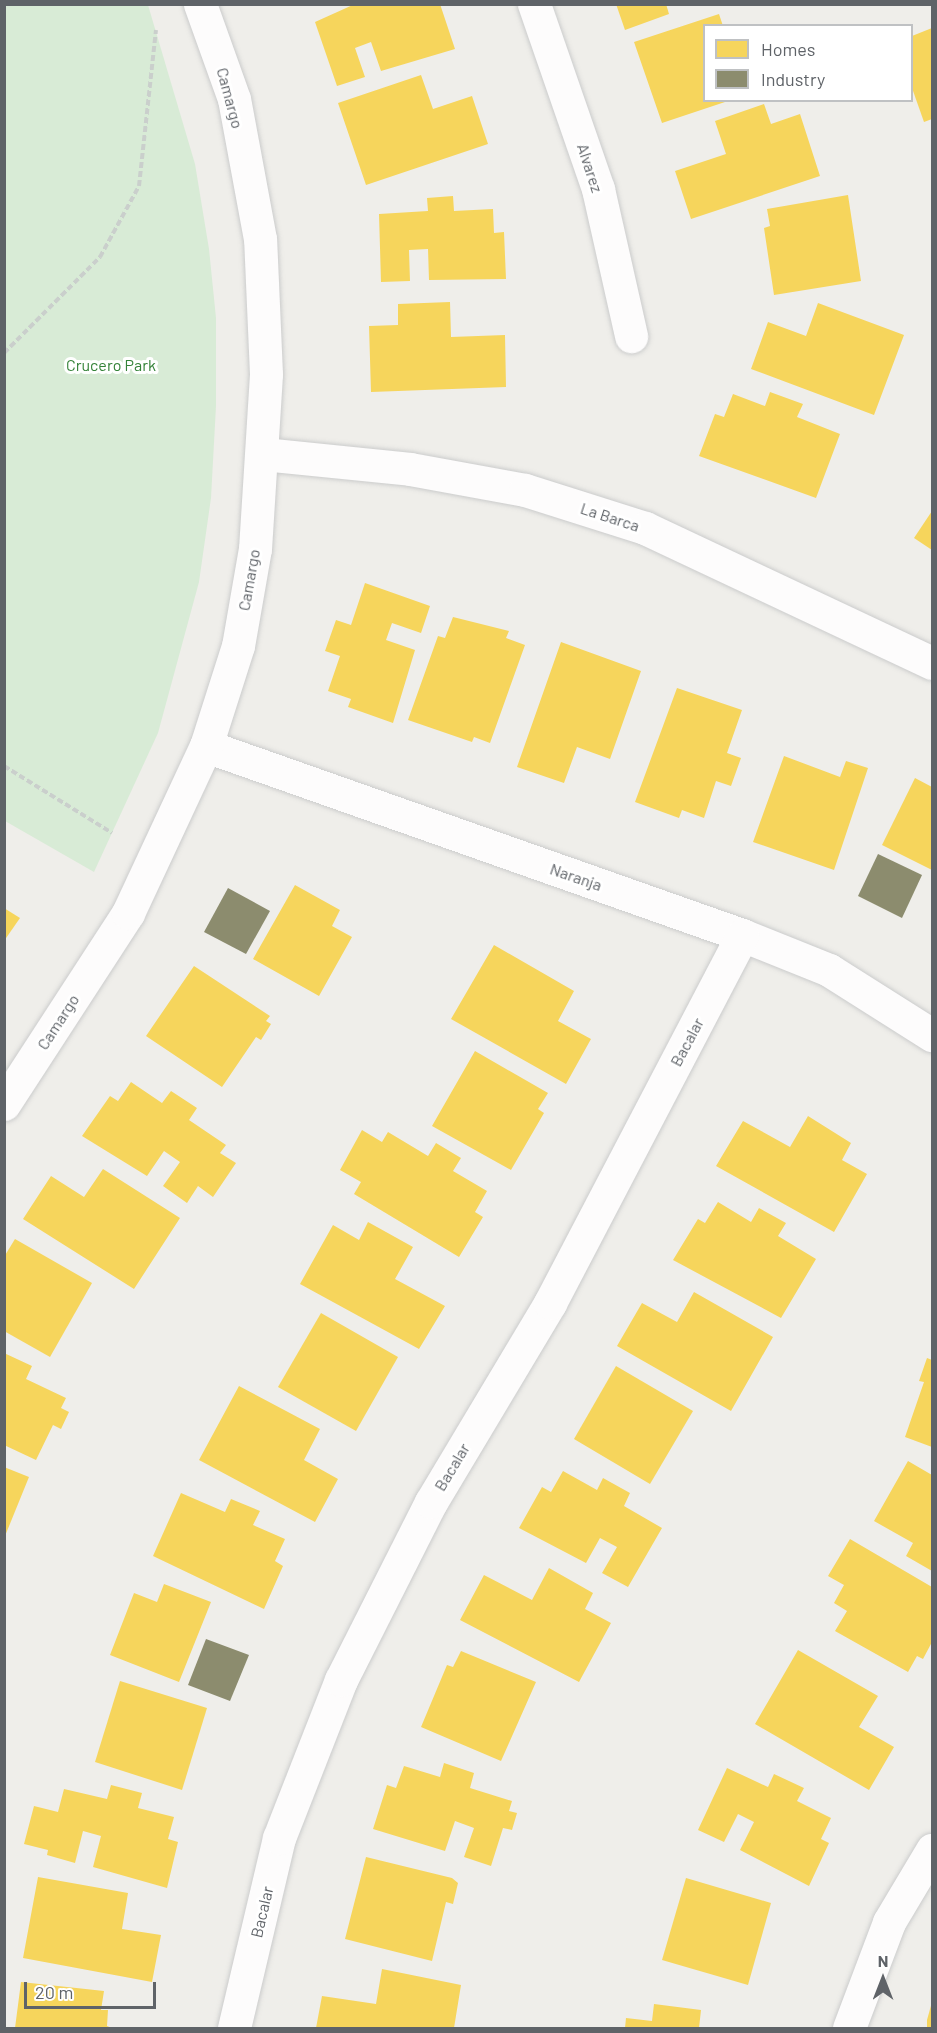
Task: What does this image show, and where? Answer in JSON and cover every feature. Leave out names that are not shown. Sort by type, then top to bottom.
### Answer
[{"type":"street","name":"Camargo","points":[[4,1104],[128,913],[206,746],[238,646],[255,549],[263,454],[266,374],[260,239],[234,99],[200,4]]},
{"type":"street","name":"Alvarez","points":[[534,4],[598,189],[631,336]]},
{"type":"street","name":"La Barca","points":[[263,454],[410,469],[525,490],[645,528],[933,663]]},
{"type":"street","name":"Naranja","points":[[206,746],[742,935],[830,970],[933,1035]]},
{"type":"street","name":"Bacalar","points":[[234,2028],[279,1838],[341,1680],[431,1502],[550,1303],[742,935]]},
{"type":"street","points":[[849,2028],[889,1922],[933,1850]]},
{"type":"path","points":[[4,353],[100,258],[139,186],[156,30]]},
{"type":"path","points":[[4,766],[112,833]]},
{"type":"green space","name":"Crucero Park","points":[[4,5],[148,5],[195,164],[209,249],[216,318],[216,406],[211,498],[199,582],[158,733],[94,872],[5,821]]},
{"type":"building: Homes","points":[[355,4],[440,4],[455,49],[381,71],[371,42],[355,48],[365,77],[337,86],[315,22]]},
{"type":"building: Homes","points":[[616,4],[666,4],[669,14],[625,30]]},
{"type":"building: Homes","points":[[719,14],[722,24],[703,24],[703,102],[725,102],[662,123],[634,42]]},
{"type":"building: Homes","points":[[932,28],[932,119],[924,122],[913,91],[913,36]]},
{"type":"building: Homes","points":[[421,75],[433,109],[472,96],[488,144],[366,185],[338,103]]},
{"type":"building: Homes","points":[[764,104],[771,124],[800,114],[820,176],[691,219],[675,171],[726,154],[715,121]]},
{"type":"building: Homes","points":[[848,195],[861,281],[774,295],[764,228],[770,226],[767,209]]},
{"type":"building: Homes","points":[[453,196],[454,211],[493,209],[494,233],[504,232],[506,279],[429,280],[428,249],[409,250],[410,281],[381,282],[379,214],[428,211],[427,198]]},
{"type":"building: Homes","points":[[450,302],[451,337],[505,335],[506,387],[371,392],[369,326],[398,325],[398,304]]},
{"type":"building: Homes","points":[[818,303],[904,335],[874,415],[751,369],[768,322],[806,336]]},
{"type":"building: Homes","points":[[770,392],[803,404],[797,417],[840,434],[816,498],[699,456],[715,414],[724,417],[733,394],[765,406]]},
{"type":"building: Homes","points":[[932,511],[932,550],[914,538]]},
{"type":"building: Homes","points":[[365,583],[430,606],[421,633],[392,623],[386,640],[415,650],[393,723],[348,707],[351,699],[328,691],[340,656],[325,651],[336,620],[351,625]]},
{"type":"building: Homes","points":[[453,617],[509,631],[506,638],[525,645],[490,743],[474,737],[472,742],[408,720],[438,636],[445,638]]},
{"type":"building: Homes","points":[[561,642],[641,671],[610,759],[577,747],[564,783],[517,767]]},
{"type":"building: Homes","points":[[677,688],[742,710],[727,753],[741,758],[731,786],[716,781],[704,818],[682,810],[679,818],[635,802]]},
{"type":"building: Homes","points":[[784,756],[840,777],[846,761],[868,768],[834,870],[753,842]]},
{"type":"building: Homes","points":[[915,778],[932,787],[932,870],[882,845]]},
{"type":"building: Homes","points":[[295,885],[340,910],[332,926],[352,937],[319,996],[253,959]]},
{"type":"building: Homes","points":[[4,908],[20,918],[4,941]]},
{"type":"building: Homes","points":[[494,945],[574,991],[558,1021],[591,1039],[566,1084],[451,1019]]},
{"type":"building: Homes","points":[[194,966],[270,1016],[266,1021],[271,1024],[261,1040],[256,1037],[222,1087],[146,1036]]},
{"type":"building: Homes","points":[[475,1051],[548,1093],[538,1109],[544,1113],[511,1170],[432,1126]]},
{"type":"building: Homes","points":[[131,1082],[162,1103],[171,1091],[197,1108],[189,1120],[226,1145],[220,1153],[236,1163],[213,1197],[198,1186],[187,1203],[163,1186],[180,1162],[164,1151],[147,1176],[82,1136],[110,1096],[118,1101]]},
{"type":"building: Homes","points":[[808,1116],[851,1143],[842,1160],[867,1174],[834,1232],[716,1166],[743,1121],[790,1147]]},
{"type":"building: Homes","points":[[362,1130],[382,1142],[388,1132],[428,1156],[436,1143],[461,1158],[453,1171],[487,1191],[475,1212],[483,1217],[459,1257],[354,1194],[361,1182],[340,1170]]},
{"type":"building: Homes","points":[[103,1169],[180,1218],[134,1289],[23,1219],[51,1176],[84,1197]]},
{"type":"building: Homes","points":[[718,1202],[751,1222],[759,1208],[786,1223],[778,1236],[816,1259],[781,1318],[673,1260],[698,1219],[705,1223]]},
{"type":"building: Homes","points":[[368,1222],[413,1247],[395,1279],[445,1306],[419,1349],[300,1284],[333,1225],[359,1240]]},
{"type":"building: Homes","points":[[15,1239],[92,1283],[50,1357],[4,1331],[4,1257]]},
{"type":"building: Homes","points":[[694,1292],[773,1337],[731,1411],[617,1346],[642,1303],[677,1322]]},
{"type":"building: Homes","points":[[321,1313],[398,1357],[356,1431],[278,1387]]},
{"type":"building: Homes","points":[[4,1353],[32,1366],[26,1379],[66,1398],[61,1408],[69,1412],[61,1429],[53,1425],[36,1460],[4,1445]]},
{"type":"building: Homes","points":[[927,1358],[932,1360],[932,1447],[905,1437],[924,1382],[919,1381]]},
{"type":"building: Homes","points":[[616,1366],[693,1411],[650,1484],[574,1439]]},
{"type":"building: Homes","points":[[239,1386],[320,1429],[304,1460],[338,1479],[315,1522],[199,1460]]},
{"type":"building: Homes","points":[[908,1461],[932,1475],[932,1571],[906,1556],[913,1543],[874,1521]]},
{"type":"building: Homes","points":[[4,1467],[29,1477],[5,1536],[4,1536]]},
{"type":"building: Homes","points":[[563,1471],[597,1490],[603,1478],[630,1493],[624,1506],[662,1528],[628,1587],[602,1573],[617,1547],[600,1538],[586,1563],[519,1528],[542,1487],[551,1492]]},
{"type":"building: Homes","points":[[181,1493],[225,1512],[231,1499],[260,1511],[253,1525],[285,1539],[275,1561],[283,1566],[264,1609],[153,1556]]},
{"type":"building: Homes","points":[[850,1539],[932,1587],[932,1642],[923,1659],[917,1656],[908,1672],[835,1631],[847,1611],[834,1603],[844,1585],[828,1576]]},
{"type":"building: Homes","points":[[549,1568],[593,1593],[585,1609],[611,1623],[579,1682],[460,1620],[484,1575],[532,1600]]},
{"type":"building: Homes","points":[[164,1584],[211,1602],[179,1682],[110,1655],[134,1593],[157,1602]]},
{"type":"building: Homes","points":[[798,1650],[878,1696],[859,1727],[894,1747],[869,1790],[755,1724]]},
{"type":"building: Homes","points":[[461,1651],[536,1682],[501,1761],[421,1727],[447,1665],[453,1667]]},
{"type":"building: Homes","points":[[120,1681],[207,1708],[182,1790],[95,1762]]},
{"type":"building: Homes","points":[[444,1763],[474,1773],[470,1788],[512,1801],[509,1811],[517,1813],[512,1830],[503,1828],[491,1866],[464,1857],[474,1828],[455,1821],[445,1851],[373,1829],[387,1785],[396,1788],[404,1766],[440,1777]]},
{"type":"building: Homes","points":[[727,1768],[768,1787],[774,1774],[804,1788],[797,1801],[831,1818],[821,1839],[829,1843],[809,1886],[740,1850],[754,1822],[738,1814],[724,1842],[698,1830]]},
{"type":"building: Homes","points":[[111,1785],[142,1793],[138,1808],[174,1817],[168,1839],[178,1842],[167,1888],[93,1867],[101,1836],[83,1831],[75,1863],[47,1855],[48,1850],[24,1844],[34,1806],[58,1812],[64,1789],[107,1799]]},
{"type":"building: Homes","points":[[366,1857],[452,1878],[458,1883],[453,1904],[446,1902],[432,1961],[345,1939]]},
{"type":"building: Homes","points":[[38,1877],[128,1893],[122,1929],[161,1935],[152,1982],[23,1958]]},
{"type":"building: Homes","points":[[686,1878],[771,1903],[748,1985],[662,1960]]},
{"type":"building: Homes","points":[[382,1969],[461,1985],[454,2028],[316,2028],[322,1996],[376,2004]]},
{"type":"building: Homes","points":[[21,1982],[104,1991],[101,2010],[108,2010],[107,2026],[112,2028],[15,2028]]},
{"type":"building: Homes","points":[[932,2002],[932,2028],[927,2028],[927,2020]]},
{"type":"building: Homes","points":[[654,2004],[701,2010],[699,2028],[625,2028],[626,2018],[652,2021]]},
{"type":"building: Industry","points":[[878,854],[922,875],[902,918],[858,896]]},
{"type":"building: Industry","points":[[228,888],[270,911],[246,954],[204,932]]},
{"type":"building: Industry","points":[[206,1639],[249,1655],[230,1701],[188,1685]]}]
